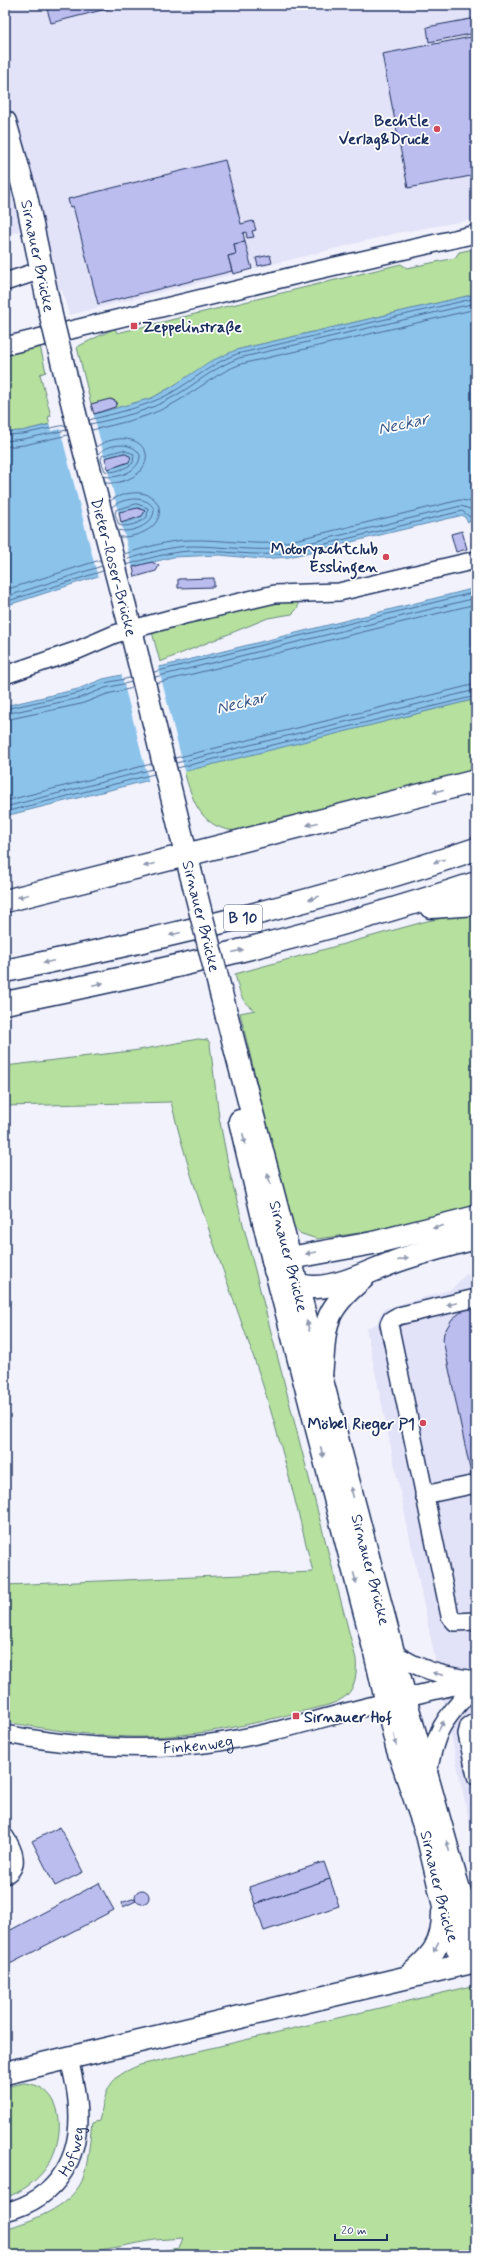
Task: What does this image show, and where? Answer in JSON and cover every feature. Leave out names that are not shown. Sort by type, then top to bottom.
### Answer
[{"type":"main road","name":"Sirnauer Brücke","points":[[5,122],[26,196],[52,320]]},
{"type":"main road","name":"Dieter-Roser-Brücke","points":[[52,320],[139,628],[177,815]]},
{"type":"main road","points":[[5,901],[188,863],[476,781]]},
{"type":"main road","name":"Sirnauer Brücke","points":[[177,815],[227,1017],[242,1132],[279,1262],[396,1700],[427,1776],[469,1906],[469,1920],[474,1949],[472,1962],[459,1952],[443,1909],[427,1834],[397,1747],[396,1700],[393,1652],[297,1285]]},
{"type":"main road","name":"B 10","points":[[5,971],[134,944],[258,914],[476,849]]},
{"type":"main road","name":"B 10","points":[[5,1003],[153,973],[379,913],[476,883]]},
{"type":"main road","points":[[379,913],[476,904]]},
{"type":"main road","points":[[476,1218],[374,1243],[279,1262],[282,1277],[297,1285],[307,1287],[325,1286],[372,1271],[397,1261],[476,1238]]},
{"type":"main road","points":[[321,1376],[324,1333],[330,1314],[343,1296],[372,1271]]},
{"type":"main road","points":[[406,1978],[435,1951],[441,1934],[443,1909]]},
{"type":"main road","points":[[5,2073],[472,1962]]},
{"type":"street","points":[[5,346],[320,269],[476,234]]},
{"type":"street","points":[[5,282],[42,270]]},
{"type":"street","points":[[5,675],[78,650],[115,634],[263,596],[287,593],[339,592],[476,560]]},
{"type":"street","points":[[476,1298],[394,1318],[389,1324],[450,1616],[455,1622],[459,1623],[476,1621]]},
{"type":"street","points":[[424,1495],[470,1486]]},
{"type":"street","points":[[393,1652],[406,1661],[432,1673],[476,1682],[444,1721],[434,1742],[427,1776]]},
{"type":"street","name":"Finkenweg","points":[[5,1734],[95,1747],[131,1748],[179,1746],[248,1737],[396,1700],[476,1682]]},
{"type":"street","points":[[476,1722],[469,1726],[466,1734],[476,1776]]},
{"type":"street","points":[[5,1837],[13,1852],[15,1863],[10,1872],[5,1875]]},
{"type":"street","name":"Hofweg","points":[[5,2212],[26,2206],[49,2191],[66,2169],[72,2155],[78,2131],[78,2115],[69,2058]]},
{"type":"shaded area","points":[[5,5],[476,5],[476,219],[397,233],[69,315],[62,290],[59,291],[43,225],[5,235]]},
{"type":"shaded area","name":"Möbel Rieger P1","points":[[476,1273],[476,1855],[366,1328],[378,1323],[379,1317],[384,1309],[452,1289],[465,1275]]},
{"type":"green space","points":[[474,249],[476,250],[476,294],[236,350],[152,398],[113,409],[117,402],[112,399],[91,404],[77,347],[115,328],[117,333],[401,264],[407,268],[455,258],[459,252]]},
{"type":"green space","points":[[40,346],[46,372],[40,374],[51,416],[48,417],[50,424],[22,431],[5,432],[5,355]]},
{"type":"green space","points":[[267,602],[298,602],[298,608],[292,614],[268,618],[160,662],[152,632]]},
{"type":"green space","points":[[476,699],[476,771],[241,831],[228,830],[217,826],[201,813],[191,794],[184,771]]},
{"type":"green space","points":[[476,912],[476,1206],[367,1232],[317,1239],[299,1233],[290,1221],[240,1013],[255,1010],[246,1004],[243,999],[235,974],[427,921]]},
{"type":"green space","points":[[198,1039],[208,1040],[210,1044],[219,1117],[230,1174],[356,1659],[354,1684],[346,1696],[337,1702],[326,1706],[261,1722],[197,1733],[154,1737],[132,1737],[68,1732],[5,1722],[5,1585],[313,1572],[266,1395],[200,1204],[171,1102],[5,1106],[5,1066],[139,1050]]},
{"type":"green space","points":[[476,1985],[476,2255],[135,2255],[179,2248],[183,2238],[155,2240],[73,2255],[5,2255],[5,2229],[26,2222],[59,2206],[76,2190],[82,2181],[86,2168],[92,2123],[99,2121],[104,2100],[110,2086],[115,2080],[129,2070],[140,2065]]},
{"type":"green space","points":[[24,2083],[38,2086],[48,2094],[55,2104],[59,2116],[57,2143],[53,2156],[38,2178],[22,2190],[5,2198],[5,2087]]},
{"type":"water","name":"Neckar","points":[[476,294],[476,519],[468,522],[463,515],[289,557],[261,559],[220,555],[173,557],[98,576],[5,606],[5,432],[22,431],[91,415],[152,398],[209,362],[236,350]],"holes":[[[124,453],[131,457],[129,460],[121,465],[108,469],[105,458]],[[138,508],[145,511],[141,516],[134,520],[121,523],[119,513]]]},
{"type":"water","name":"Neckar","points":[[476,588],[476,699],[5,816],[5,706],[78,689],[103,679],[164,666]]},
{"type":"pier","points":[[93,412],[133,569],[98,578],[60,429],[51,431],[49,422]]},
{"type":"pier","points":[[158,666],[185,772],[149,782],[121,673]]},
{"type":"building","points":[[46,5],[122,5],[51,23]]},
{"type":"building","points":[[476,18],[476,33],[429,42],[427,27]]},
{"type":"building","name":"Bechtle Verlag&Druck","points":[[476,36],[476,175],[408,188],[382,54]]},
{"type":"building","points":[[225,160],[241,224],[253,221],[256,230],[252,231],[254,237],[247,238],[246,232],[243,233],[245,242],[234,244],[236,254],[228,256],[232,271],[98,304],[73,206],[70,207],[68,199]]},
{"type":"building","points":[[245,242],[252,269],[233,274],[228,256],[236,254],[234,244]]},
{"type":"building","points":[[270,255],[272,263],[258,266],[256,258]]},
{"type":"building","points":[[110,399],[117,402],[115,407],[94,414],[91,404]]},
{"type":"building","points":[[124,453],[131,457],[129,462],[108,469],[105,458]]},
{"type":"building","points":[[138,508],[145,511],[142,516],[121,523],[119,512]]},
{"type":"building","points":[[462,531],[467,549],[456,552],[451,534]]},
{"type":"building","points":[[152,562],[159,566],[156,571],[135,577],[133,567]]},
{"type":"building","points":[[214,578],[214,587],[178,588],[178,579]]},
{"type":"building","points":[[476,1305],[476,1498],[443,1340],[444,1333],[452,1319],[465,1309]]},
{"type":"building","points":[[60,1827],[83,1872],[55,1886],[32,1841]]},
{"type":"building","points":[[324,1862],[330,1879],[255,1904],[249,1887]]},
{"type":"building","points":[[330,1879],[339,1906],[264,1931],[255,1904]]},
{"type":"building","points":[[99,1883],[114,1910],[6,1966],[5,1933]]},
{"type":"building","points":[[139,1890],[145,1890],[149,1894],[149,1900],[145,1904],[139,1904],[135,1900],[135,1894]]},
{"type":"building","points":[[135,1898],[136,1901],[123,1907],[121,1903]]},
{"type":"place","name":"Bechtle Verlag&Druck","points":[[437,129]]},
{"type":"place","name":"Zeppelinstraße","points":[[134,326]]},
{"type":"place","name":"Motoryachtclub Esslingen","points":[[386,557]]},
{"type":"place","name":"Möbel Rieger P1","points":[[423,1423]]},
{"type":"place","name":"Sirnauer Hof","points":[[296,1716]]}]
